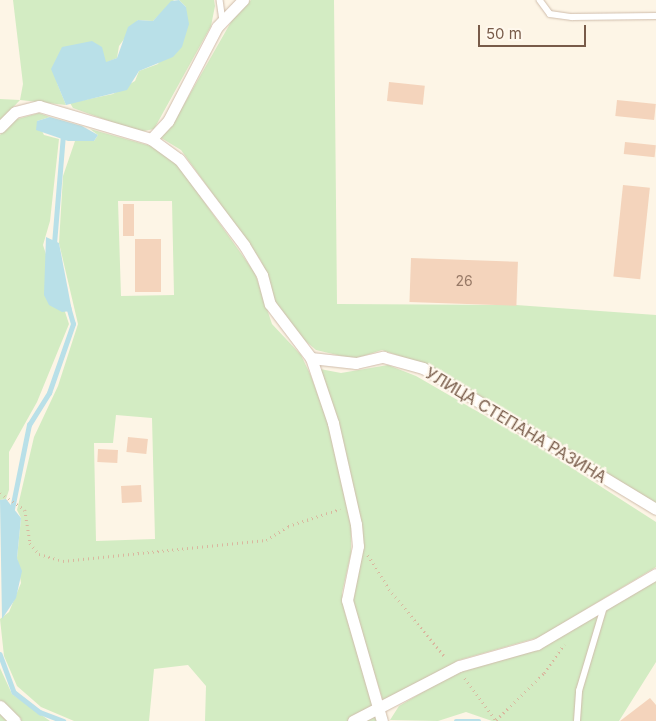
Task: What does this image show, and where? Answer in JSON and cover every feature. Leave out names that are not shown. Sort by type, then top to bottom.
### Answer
[{"type":"street","points":[[151,139],[168,121],[224,20],[243,0]]},
{"type":"street","points":[[0,127],[15,112],[39,106],[151,139],[179,159],[244,245],[262,275],[270,304],[311,358],[333,423],[352,508],[358,546],[347,600],[381,716]]},
{"type":"street","name":"УЛИЦА СТЕПАНА РАЗИНА","points":[[311,358],[356,363],[383,357],[422,368],[656,509]]},
{"type":"street","points":[[353,721],[381,716],[453,669],[537,644],[605,602],[656,574]]},
{"type":"street","points":[[0,706],[14,721]]},
{"type":"lane","points":[[220,0],[224,20]]},
{"type":"lane","points":[[540,0],[550,14],[564,16],[656,16]]},
{"type":"lane","points":[[577,721],[579,691],[605,602]]},
{"type":"path","points":[[0,493],[25,510],[30,543],[39,554],[63,561],[266,540],[327,511],[352,508]]},
{"type":"path","points":[[358,546],[453,669],[468,680],[496,720],[544,673],[570,639]]},
{"type":"green space","points":[[13,0],[174,0],[153,21],[138,20],[119,46],[117,58],[57,83],[66,105],[20,100],[23,84]]},
{"type":"green space","points":[[179,0],[214,0],[215,6],[211,26],[154,129],[139,132],[73,108],[70,103],[113,94],[135,81],[139,71],[158,64],[186,7]]},
{"type":"green space","points":[[251,0],[334,0],[337,304],[516,305],[656,315],[656,504],[422,364],[382,350],[354,359],[316,350],[295,332],[274,301],[261,261],[181,150],[158,136],[179,113],[235,15]]},
{"type":"green space","points":[[0,99],[20,100],[0,121]]},
{"type":"green space","points":[[39,113],[50,117],[37,121],[44,135],[59,139],[50,221],[43,245],[69,324],[37,402],[9,452],[9,490],[6,499],[0,500],[0,135],[14,120]]},
{"type":"green space","points":[[90,129],[151,146],[178,165],[255,273],[272,324],[301,355],[311,376],[328,423],[351,526],[351,553],[342,593],[345,613],[379,721],[205,721],[206,686],[188,665],[154,669],[149,721],[74,721],[41,707],[17,686],[4,656],[0,619],[9,612],[21,583],[17,558],[21,518],[17,510],[34,437],[58,386],[78,324],[59,243],[63,176],[75,141],[94,141],[98,135]],"holes":[[[118,201],[172,201],[174,295],[121,296]],[[116,415],[152,418],[155,539],[96,541],[94,443],[113,443]]]},
{"type":"green space","points":[[388,365],[416,376],[544,450],[656,522],[656,567],[540,637],[459,660],[384,704],[351,600],[361,520],[320,369],[341,373]]},
{"type":"green space","points":[[656,580],[656,662],[619,721],[492,721],[466,712],[438,721],[390,720],[399,706],[465,667],[542,647]]},
{"type":"green space","points":[[0,668],[12,694],[50,721],[0,721]]},
{"type":"water","points":[[179,0],[186,7],[189,24],[182,47],[173,57],[139,71],[127,90],[66,105],[51,69],[62,47],[92,41],[102,47],[106,62],[117,58],[128,27],[138,20],[153,21],[171,1]]},
{"type":"water","points":[[50,117],[82,126],[98,135],[94,141],[68,141],[36,130],[37,121]]},
{"type":"water","points":[[46,237],[59,243],[72,311],[62,312],[49,305],[44,295]]},
{"type":"water","points":[[6,499],[21,518],[17,558],[22,571],[16,598],[2,619],[0,500]]},
{"type":"building","points":[[389,82],[425,86],[423,105],[387,101]]},
{"type":"building","points":[[617,100],[656,104],[654,120],[615,116]]},
{"type":"building","points":[[625,142],[656,145],[655,157],[624,154]]},
{"type":"building","points":[[623,185],[650,188],[640,279],[613,276]]},
{"type":"building","points":[[123,204],[134,204],[134,236],[123,236]]},
{"type":"building","points":[[135,239],[161,239],[161,292],[135,292]]},
{"type":"building","points":[[411,258],[518,262],[516,306],[409,302]]},
{"type":"building","points":[[128,437],[148,439],[146,454],[126,452]]},
{"type":"building","points":[[98,449],[118,450],[117,463],[97,462]]},
{"type":"building","points":[[141,485],[142,502],[122,503],[121,486]]},
{"type":"building","points":[[650,698],[656,705],[656,721],[620,721]]},
{"type":"waterway","points":[[54,244],[63,135]]},
{"type":"waterway","points":[[12,509],[29,425],[49,393],[73,324],[68,307]]},
{"type":"waterway","points":[[0,654],[14,692],[40,712],[63,721]]},
{"type":"waterway","points":[[456,721],[479,721]]}]
